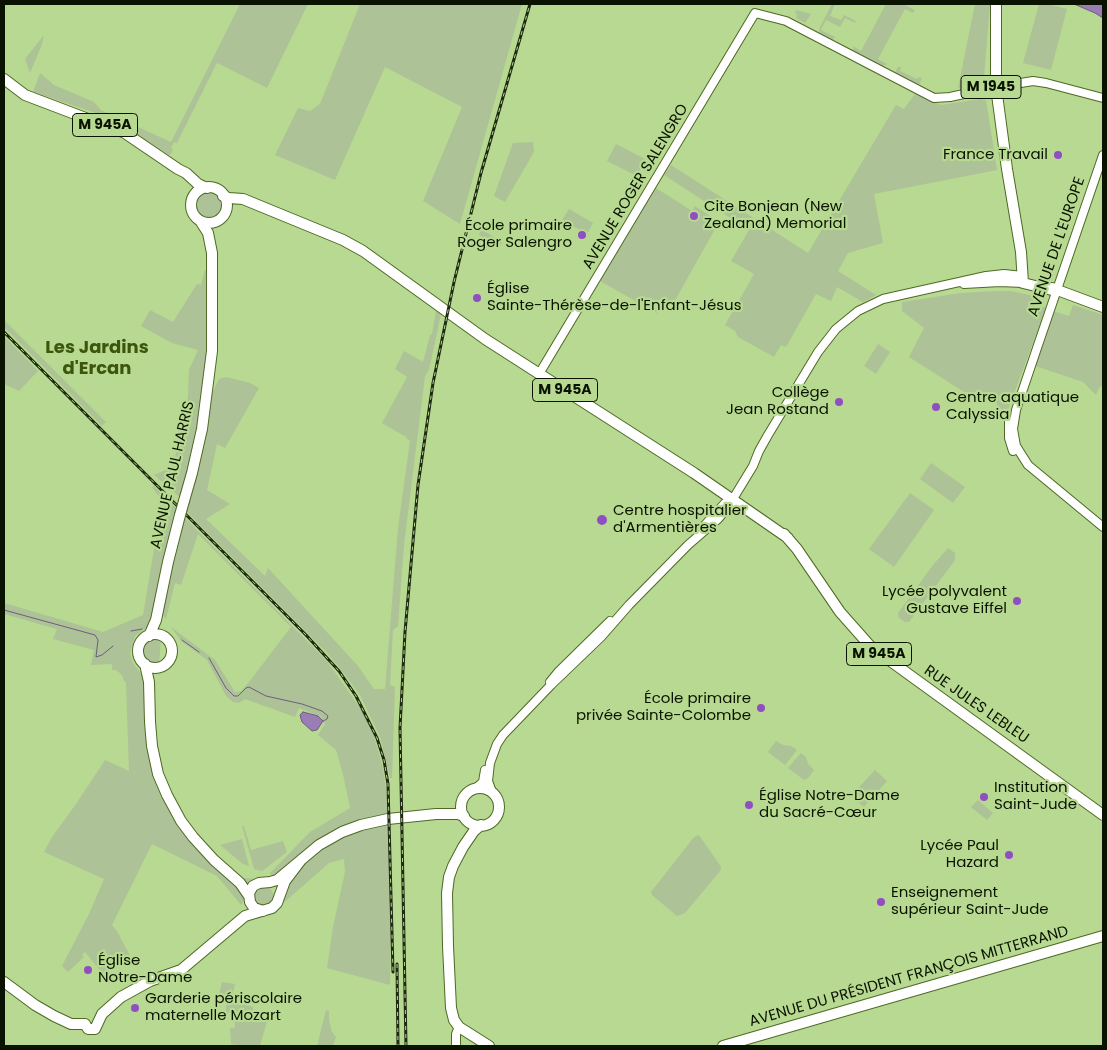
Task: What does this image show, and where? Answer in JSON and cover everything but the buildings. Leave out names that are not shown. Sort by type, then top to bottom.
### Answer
[{"type":"main road","name":"M 1945","points":[[996,4],[991,56],[994,88],[1022,252],[1023,280]]},
{"type":"main road","name":"M 945A","points":[[4,80],[25,95],[121,131],[188,174],[198,184],[207,188]]},
{"type":"main road","name":"M 945A","points":[[178,169],[190,184],[193,196]]},
{"type":"main road","points":[[225,211],[226,202],[216,189],[207,188],[198,191],[193,196],[191,202],[195,217],[201,222],[209,223],[218,220],[235,203],[250,202]]},
{"type":"main road","name":"M 945A","points":[[223,196],[240,198],[250,202]]},
{"type":"main road","name":"RUE JULES LEBLEU","points":[[250,202],[347,242],[376,260],[485,339],[732,497],[788,538],[840,612],[871,647],[1103,815]]},
{"type":"main road","name":"AVENUE PAUL HARRIS","points":[[218,220],[214,230],[212,258],[213,333],[209,388],[198,451],[166,569],[153,630],[143,640],[139,650],[140,658],[145,664],[149,675],[150,727],[153,751],[158,774],[167,795],[181,821],[193,837],[210,856],[244,886],[249,898]]},
{"type":"main road","name":"AVENUE PAUL HARRIS","points":[[201,222],[209,235],[212,258]]},
{"type":"main road","points":[[1023,280],[1040,281],[1056,291],[1103,307]]},
{"type":"main road","name":"AVENUE PAUL HARRIS","points":[[150,696],[154,676],[160,667],[168,662],[172,651],[168,641],[162,636],[159,626],[159,608]]},
{"type":"main road","points":[[149,636],[162,636]]},
{"type":"main road","points":[[145,664],[151,667],[160,667]]},
{"type":"main road","points":[[448,946],[443,915],[443,881],[448,867],[467,835],[468,828],[462,810],[462,803],[467,793],[476,788],[486,789],[492,792],[498,800],[498,813],[491,822],[481,825],[474,831],[463,847],[450,872],[447,893],[451,1012],[459,1027],[489,1046]]},
{"type":"main road","points":[[4,982],[35,1005],[71,1024],[92,1021],[100,1017],[110,1006],[128,993],[157,978],[177,972],[244,911],[252,888],[264,882],[273,882],[280,878],[324,841],[355,826],[383,820],[451,811],[462,803]]},
{"type":"main road","points":[[436,814],[456,814],[474,824],[481,825]]},
{"type":"main road","points":[[207,945],[245,916],[273,907],[285,881],[301,860]]},
{"type":"main road","name":"AVENUE PAUL HARRIS","points":[[230,873],[245,881],[264,882]]},
{"type":"main road","points":[[264,882],[275,888],[278,897]]},
{"type":"main road","points":[[249,898],[254,908],[263,911]]},
{"type":"main road","name":"AVENUE DU PRÉSIDENT FRANÇOIS MITTERRAND","points":[[723,1046],[1103,936]]},
{"type":"street","name":"AVENUE ROGER SALENGRO","points":[[539,374],[755,14],[786,22],[934,98],[950,98],[994,88]]},
{"type":"street","points":[[994,88],[1038,81],[1103,98]]},
{"type":"street","name":"AVENUE DE L'EUROPE","points":[[1103,155],[1015,414],[1013,429],[1015,442],[1020,454],[1028,465],[1103,527]]},
{"type":"street","points":[[492,792],[488,781],[489,770],[492,756],[500,740],[551,685],[601,637],[618,616],[732,497],[753,466],[761,446],[822,347],[840,324],[858,311],[880,300],[990,276],[1009,274],[1023,280]]},
{"type":"street","points":[[476,788],[484,780],[488,758],[493,746],[506,726],[602,628],[618,616]]},
{"type":"street","points":[[456,1046],[456,1034],[459,1027]]},
{"type":"green space","points":[[240,4],[308,4],[267,88],[217,63],[177,143],[174,142],[171,148],[173,150],[169,155],[114,119],[33,92],[40,73],[54,85],[94,102],[101,110],[171,142]]},
{"type":"green space","points":[[360,4],[522,4],[460,224],[423,201],[462,107],[385,67],[335,180],[275,155],[298,108],[310,111],[320,104]]},
{"type":"green space","points":[[832,4],[835,4],[830,16],[841,20],[844,15],[856,21],[855,23],[845,18],[840,27],[826,20],[821,30],[835,37],[833,40],[819,33],[820,27]]},
{"type":"green space","points":[[886,4],[903,4],[915,10],[913,13],[905,9],[878,59],[887,64],[883,66],[851,49],[854,49],[853,46],[861,51]]},
{"type":"green space","points":[[975,4],[990,4],[984,78],[980,84],[958,88]]},
{"type":"green space","points":[[1039,4],[1048,4],[1067,9],[1051,70],[1023,63]]},
{"type":"green space","points":[[796,10],[811,14],[805,23],[796,18]]},
{"type":"green space","points":[[44,35],[42,44],[30,73],[25,59]]},
{"type":"green space","points":[[898,67],[901,67],[900,71],[917,79],[919,77],[922,78],[919,85],[895,72]]},
{"type":"green space","points":[[915,94],[941,105],[981,99],[986,100],[997,170],[874,194],[883,243],[848,253],[838,271],[876,295],[863,302],[837,287],[831,301],[816,294],[786,347],[781,345],[774,357],[738,337],[735,331],[725,325],[754,274],[731,261],[749,230],[664,175],[671,165],[808,253],[896,105],[904,109]]},
{"type":"green space","points":[[533,142],[534,152],[505,202],[494,196],[513,143]]},
{"type":"green space","points":[[616,144],[645,159],[637,176],[607,161]]},
{"type":"green space","points":[[656,188],[692,211],[695,206],[719,222],[673,304],[662,302],[657,313],[600,281]]},
{"type":"green space","points":[[209,192],[218,196],[222,205],[218,214],[209,218],[200,214],[196,205],[200,196]]},
{"type":"green space","points":[[569,209],[593,223],[587,234],[562,220]]},
{"type":"green space","points":[[481,229],[502,242],[500,247],[479,235]]},
{"type":"green space","points":[[205,270],[209,273],[208,347],[198,435],[181,498],[154,475],[173,467],[188,396],[189,370],[198,350],[172,343],[141,326],[150,310],[173,322],[197,284],[201,285]]},
{"type":"green space","points":[[1011,291],[1034,296],[1032,304],[1046,308],[1006,415],[996,403],[979,394],[964,392],[909,357],[924,328],[902,311],[902,302],[960,293]]},
{"type":"green space","points":[[1073,305],[1103,315],[1103,385],[1099,388],[1096,395],[1083,382],[1035,366],[1053,311],[1069,316]]},
{"type":"green space","points":[[436,311],[441,314],[429,370],[425,376],[404,545],[398,626],[393,630],[390,685],[395,687],[392,778],[390,778],[380,737],[360,695],[345,675],[328,654],[186,511],[208,419],[212,393],[219,379],[226,377],[250,383],[259,388],[225,448],[217,444],[207,490],[230,504],[206,519],[265,576],[268,568],[358,666],[374,689],[385,689],[398,528],[410,441],[406,438],[413,408],[406,437],[382,423],[407,377],[395,369],[404,351],[423,362],[430,335],[432,334]]},
{"type":"green space","points":[[4,320],[106,422],[102,426],[4,327]]},
{"type":"green space","points":[[4,336],[38,371],[19,391],[4,384]]},
{"type":"green space","points":[[878,344],[890,352],[876,374],[864,366]]},
{"type":"green space","points":[[931,463],[965,487],[953,503],[920,479]]},
{"type":"green space","points":[[154,486],[176,508],[176,513],[150,625],[135,636],[130,654],[133,663],[145,679],[146,692],[155,693],[153,712],[155,743],[161,770],[171,795],[186,823],[223,863],[244,878],[256,879],[241,905],[217,876],[152,844],[112,925],[131,958],[107,967],[110,975],[107,979],[85,952],[82,955],[84,957],[68,972],[62,966],[89,914],[104,879],[44,852],[52,837],[105,760],[129,771],[126,683],[122,675],[116,670],[112,670],[112,664],[91,665],[94,650],[53,639],[57,629],[4,614],[4,603],[103,632],[143,615],[162,501],[152,487]]},
{"type":"green space","points":[[910,493],[934,510],[894,567],[869,549]]},
{"type":"green space","points":[[184,517],[327,661],[362,711],[374,736],[383,768],[389,811],[387,813],[391,919],[390,985],[327,968],[333,927],[345,872],[344,859],[329,863],[280,906],[282,891],[270,873],[310,832],[350,808],[343,774],[336,750],[318,735],[325,724],[321,717],[299,708],[295,717],[245,699],[239,703],[233,702],[226,696],[207,660],[181,641],[171,627],[215,660],[235,692],[241,691],[249,682],[291,627],[198,534],[181,585],[175,583],[166,619],[163,615],[168,582]]},
{"type":"green space","points":[[948,548],[955,553],[955,560],[909,622],[905,622],[899,618],[898,613],[933,565]]},
{"type":"green space","points":[[152,639],[161,640],[159,664],[149,663],[143,656],[144,645]]},
{"type":"green space","points":[[776,741],[797,750],[785,765],[768,752]]},
{"type":"green space","points":[[801,753],[806,757],[808,764],[814,770],[804,780],[788,768]]},
{"type":"green space","points":[[875,770],[887,781],[864,807],[851,796]]},
{"type":"green space","points":[[978,800],[993,813],[987,820],[971,807]]},
{"type":"green space","points":[[242,826],[244,826],[251,850],[283,841],[287,852],[262,871],[254,869]]},
{"type":"green space","points":[[699,835],[721,867],[721,870],[685,913],[677,916],[652,895],[651,892],[694,837]]},
{"type":"green space","points":[[242,839],[249,866],[243,864],[220,845]]},
{"type":"green space","points":[[257,887],[270,888],[274,895],[272,903],[260,907],[252,897]]},
{"type":"green space","points":[[222,982],[235,984],[233,993],[244,996],[242,1004],[253,1007],[253,1010],[259,1011],[258,1015],[268,1018],[260,1046],[231,1044],[230,1028],[235,1028],[234,1017],[238,1016],[239,1012],[226,1013],[226,1001],[218,999]]},
{"type":"green space","points":[[326,1010],[329,1011],[329,1021],[332,1032],[336,1037],[333,1046],[317,1046]]},
{"type":"shaded area","points":[[1074,4],[1103,4],[1103,18],[1095,13]]},
{"type":"shaded area","points":[[303,712],[318,716],[323,721],[317,730],[312,731],[302,722],[300,715]]},
{"type":"waterway","points":[[4,610],[95,635],[98,640],[96,657],[102,655],[113,646]]},
{"type":"waterway","points":[[131,631],[142,629]]},
{"type":"waterway","points":[[182,640],[199,652]]},
{"type":"waterway","points":[[209,658],[226,688],[234,696],[238,696],[249,687],[266,696],[302,704],[322,711],[328,716],[323,721]]},
{"type":"railway","points":[[406,1046],[400,728],[405,632],[418,485],[433,383],[454,282],[481,173],[530,4]]},
{"type":"railway","points":[[4,332],[306,635],[339,671],[356,696],[377,738],[384,760],[388,784],[393,972]]},
{"type":"railway","points":[[397,964],[398,1046]]},
{"type":"place","name":"France Travail","points":[[1058,155]]},
{"type":"place","name":"Cite Bonjean (New Zealand) Memorial","points":[[694,216]]},
{"type":"place","name":"École primaire Roger Salengro","points":[[582,235]]},
{"type":"place","name":"Église Sainte-Thérèse-de-l'Enfant-Jésus","points":[[477,298]]},
{"type":"place","name":"Collège Jean Rostand","points":[[839,402]]},
{"type":"place","name":"Centre aquatique Calyssia","points":[[936,407]]},
{"type":"place","name":"Centre hospitalier d'Armentières","points":[[602,520]]},
{"type":"place","name":"Lycée polyvalent Gustave Eiffel","points":[[1017,601]]},
{"type":"place","name":"École primaire privée Sainte-Colombe","points":[[761,708]]},
{"type":"place","name":"Institution Saint-Jude","points":[[984,797]]},
{"type":"place","name":"Église Notre-Dame du Sacré-Cœur","points":[[749,805]]},
{"type":"place","name":"Lycée Paul Hazard","points":[[1009,855]]},
{"type":"place","name":"Enseignement supérieur Saint-Jude","points":[[881,902]]},
{"type":"place","name":"Église Notre-Dame","points":[[88,970]]},
{"type":"place","name":"Garderie périscolaire maternelle Mozart","points":[[135,1008]]},
{"type":"district","name":"Les Jardins d'Ercan","points":[[97,358]]}]
